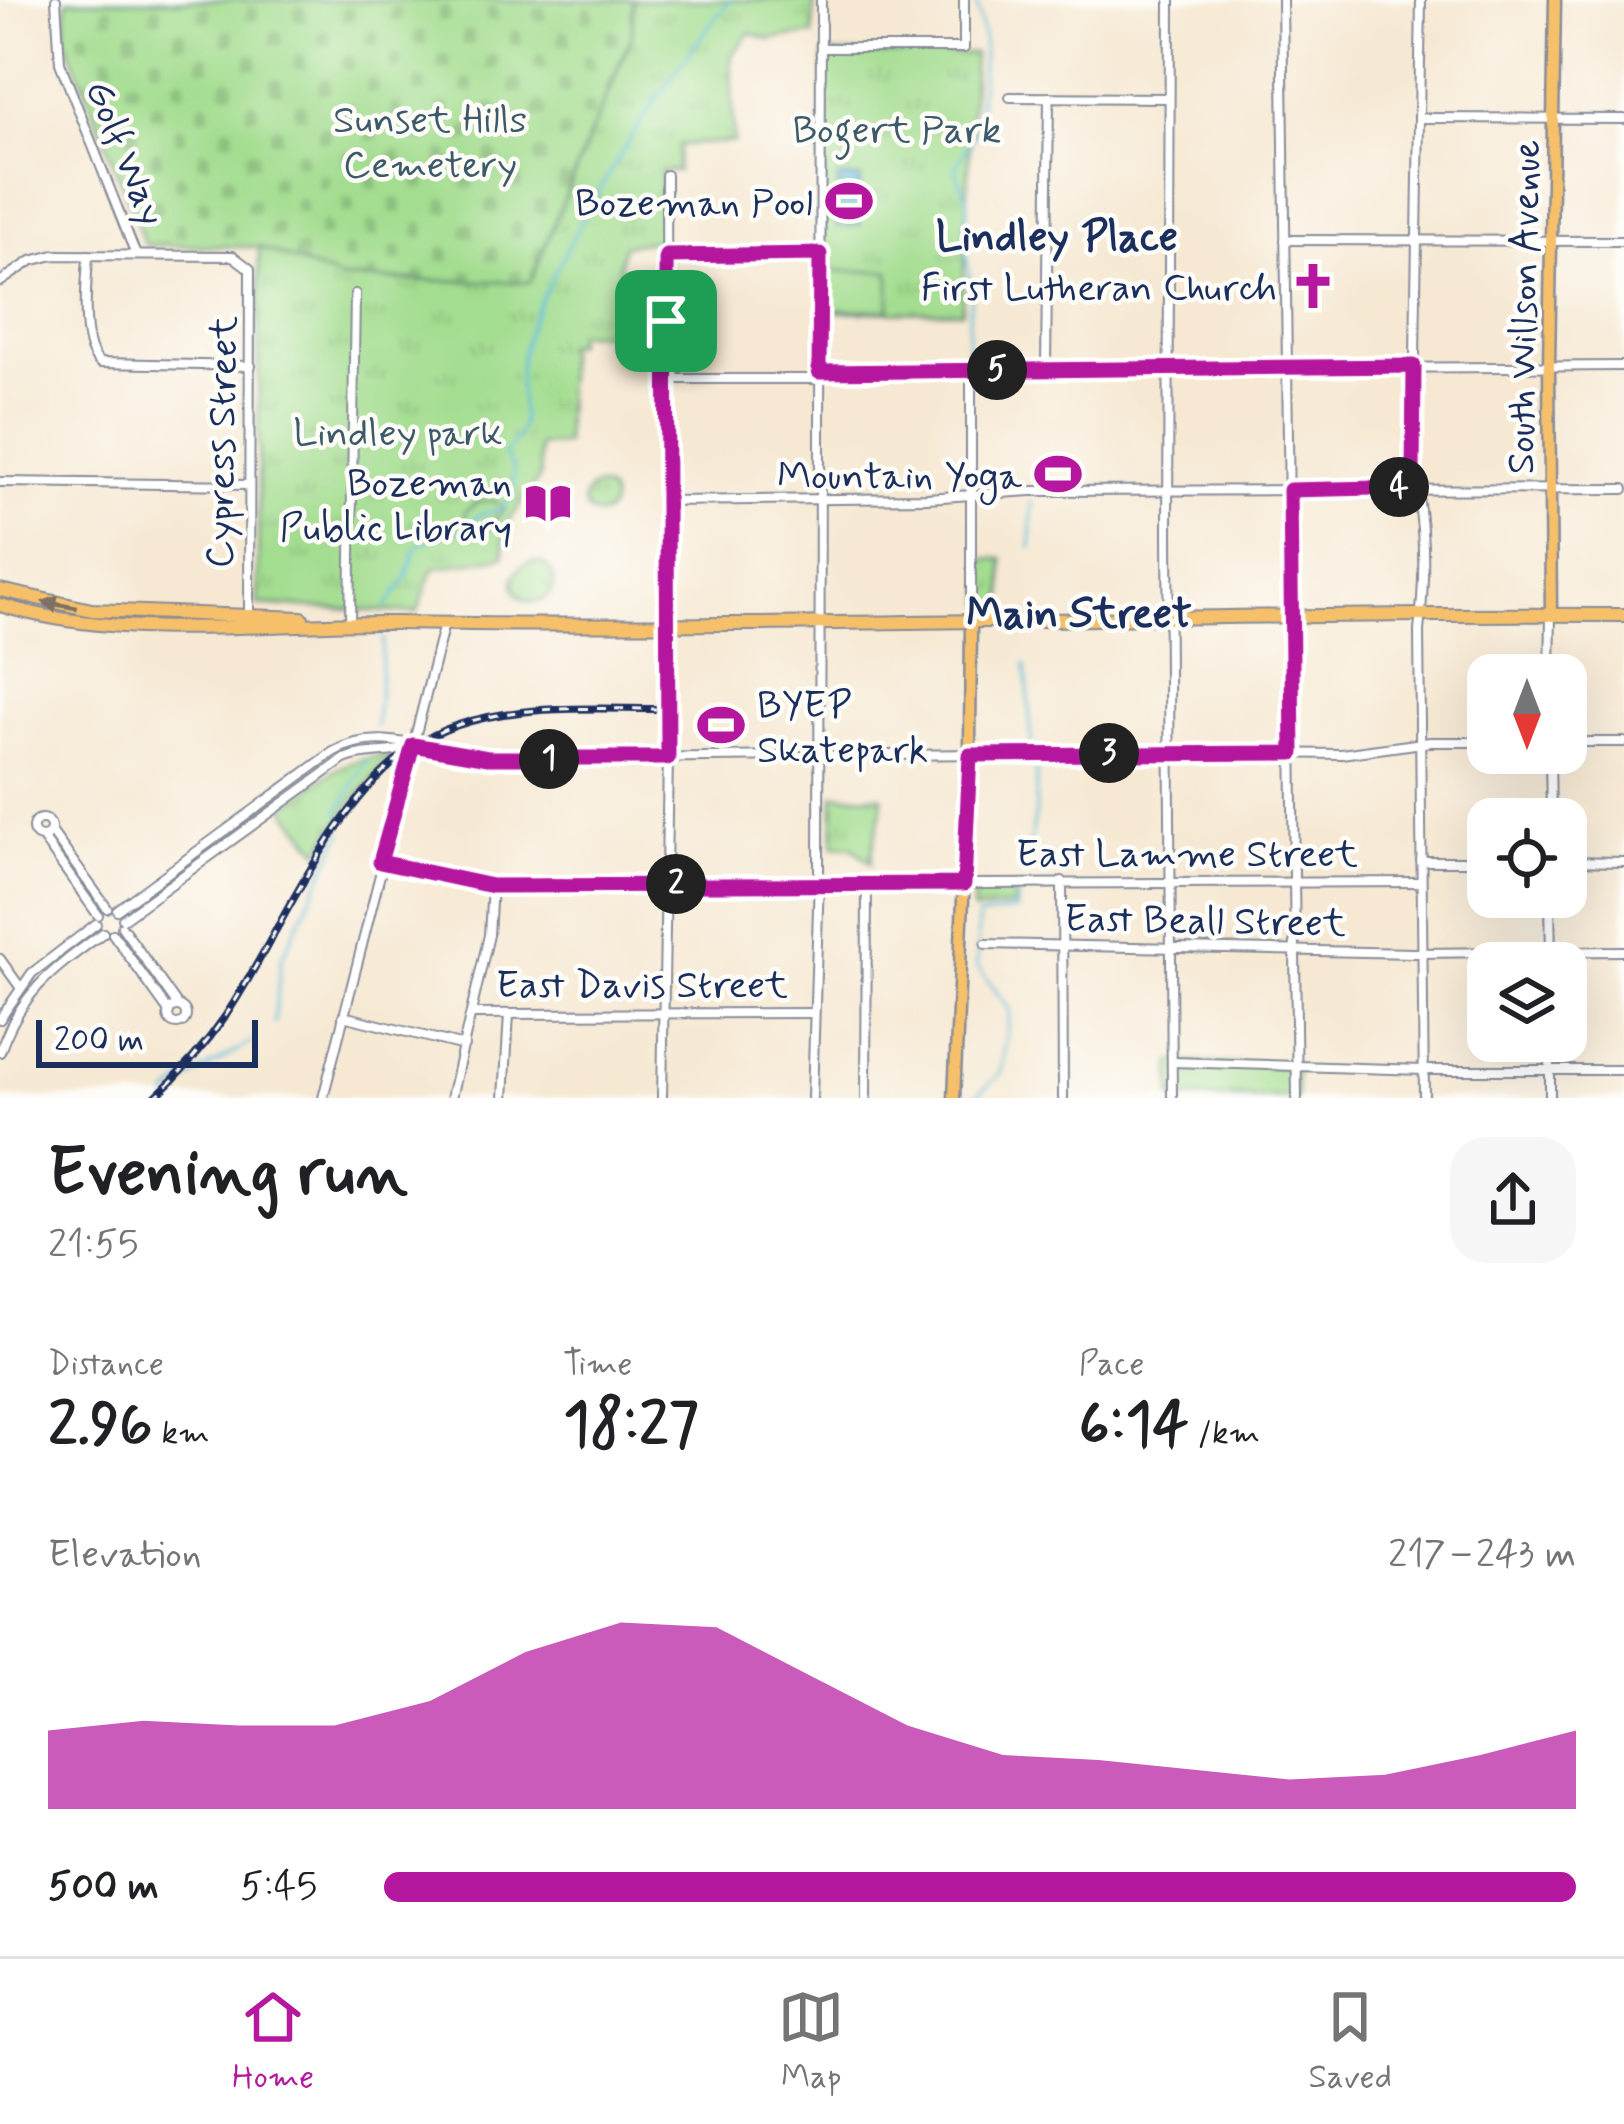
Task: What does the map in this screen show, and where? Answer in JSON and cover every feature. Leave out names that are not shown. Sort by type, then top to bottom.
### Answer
[{"type":"highway","points":[[0,590],[92,610],[249,620],[444,624],[1624,615]]},
{"type":"highway","points":[[0,605],[90,625],[249,620]]},
{"type":"main road","name":"South Willson Avenue","points":[[1551,614],[1549,366],[1555,0]]},
{"type":"main road","points":[[954,1098],[970,755],[971,620]]},
{"type":"street","name":"Golf Way","points":[[56,0],[60,63],[136,255]]},
{"type":"street","points":[[812,1098],[819,886],[821,0]]},
{"type":"street","points":[[821,48],[964,47],[964,0]]},
{"type":"street","points":[[1169,0],[1172,1098]]},
{"type":"street","points":[[1282,0],[1297,1098]]},
{"type":"street","points":[[1421,0],[1413,474],[1422,548],[1424,1098]]},
{"type":"street","points":[[1010,97],[1169,98]]},
{"type":"street","points":[[1046,369],[1049,97]]},
{"type":"street","points":[[1419,118],[1624,118]]},
{"type":"street","points":[[662,1098],[668,884],[666,175]]},
{"type":"street","points":[[1285,239],[1624,241]]},
{"type":"street","points":[[666,256],[820,254]]},
{"type":"street","points":[[88,255],[87,338],[96,359],[114,366],[251,366]]},
{"type":"street","points":[[0,282],[44,257],[136,255]]},
{"type":"street","name":"Cypress Street","points":[[136,255],[233,256],[252,274],[249,620]]},
{"type":"street","points":[[350,622],[355,294]]},
{"type":"street","points":[[666,379],[971,370],[1624,366]]},
{"type":"street","points":[[971,370],[971,620]]},
{"type":"street","points":[[0,482],[249,485]]},
{"type":"street","points":[[665,501],[1168,490],[1624,489]]},
{"type":"street","points":[[1550,654],[1551,614]]},
{"type":"street","points":[[323,1098],[444,624]]},
{"type":"street","points":[[0,1019],[32,973],[110,921],[340,748],[372,740],[399,740],[488,758],[1341,754],[1467,743]]},
{"type":"street","points":[[1587,742],[1624,742]]},
{"type":"street","points":[[47,834],[174,1009]]},
{"type":"street","points":[[1421,862],[1467,861]]},
{"type":"street","points":[[1587,861],[1624,862]]},
{"type":"street","name":"East Lamme Street","points":[[380,862],[492,886],[1421,882]]},
{"type":"street","points":[[1062,881],[1063,1098]]},
{"type":"street","points":[[451,1098],[490,935],[492,886]]},
{"type":"street","points":[[866,1098],[867,886]]},
{"type":"street","points":[[0,1052],[29,994],[110,921]]},
{"type":"street","name":"East Beall Street","points":[[986,944],[1467,953]]},
{"type":"street","name":"East Beall Street","points":[[1587,952],[1624,951]]},
{"type":"street","points":[[0,959],[20,987]]},
{"type":"street","name":"East Davis Street","points":[[471,1014],[813,1013]]},
{"type":"street","points":[[504,1098],[509,1014]]},
{"type":"street","name":"East Davis Street","points":[[343,1016],[464,1046]]},
{"type":"street","points":[[1172,1062],[1624,1070]]},
{"type":"street","points":[[1550,1062],[1550,1098]]},
{"type":"green space","name":"Sunset Hills Cemetery","points":[[67,0],[633,0],[632,33],[530,282],[341,279],[259,247],[145,245],[65,37]]},
{"type":"green space","name":"Lindley park","points":[[633,0],[814,0],[813,35],[769,39],[750,33],[731,56],[734,142],[679,145],[677,171],[661,171],[659,240],[624,245],[620,333],[576,333],[575,343],[566,345],[565,444],[539,446],[540,477],[504,527],[504,556],[433,569],[417,613],[258,605],[259,247],[341,279],[530,282],[632,35]]},
{"type":"green space","name":"Bogert Park","points":[[824,54],[974,54],[962,311],[823,312]]},
{"type":"green space","points":[[829,271],[890,271],[890,310],[829,310]]},
{"type":"green space","points":[[598,487],[608,491],[612,501],[608,511],[598,515],[588,511],[584,501],[588,491]]},
{"type":"green space","points":[[495,501],[505,509],[487,528],[467,531],[466,510],[478,502]]},
{"type":"green space","points":[[983,559],[1003,559],[1004,603],[984,604]]},
{"type":"green space","points":[[534,562],[548,568],[554,582],[548,596],[534,602],[520,596],[514,582],[520,568]]},
{"type":"green space","points":[[391,755],[319,851],[285,808],[345,765]]},
{"type":"green space","points":[[834,795],[883,796],[871,863],[852,847],[834,846]]},
{"type":"green space","points":[[974,891],[1014,892],[1014,906],[973,911]]},
{"type":"green space","points":[[1172,1062],[1296,1066],[1297,1098],[1172,1098]]},
{"type":"water","name":"Bozeman Pool","points":[[838,178],[860,178],[860,225],[838,225]]},
{"type":"waterway","points":[[386,607],[406,579],[416,548],[432,538],[466,529],[478,515],[501,509],[512,498],[514,469],[504,454],[521,427],[519,371],[534,315],[623,152],[730,0]]},
{"type":"waterway","points":[[966,361],[971,291],[964,233],[968,198],[957,164],[977,130],[984,40],[976,0]]},
{"type":"waterway","points":[[1031,548],[1032,502]]},
{"type":"waterway","points":[[376,727],[383,638]]},
{"type":"waterway","points":[[1026,664],[1032,743]]},
{"type":"waterway","points":[[337,813],[367,760]]},
{"type":"waterway","points":[[1025,870],[1036,811],[1036,766]]},
{"type":"waterway","points":[[274,1023],[281,960],[343,831]]},
{"type":"waterway","points":[[974,1098],[1001,1073],[1010,1010],[977,966],[978,917],[1016,910],[1018,893]]},
{"type":"waterway","points":[[167,1098],[178,1086],[251,1042]]},
{"type":"railway","points":[[154,1098],[226,1015],[351,809],[416,745],[455,726],[504,714],[656,709]]},
{"type":"place","name":"Bozeman Pool","points":[[849,201]]},
{"type":"place","name":"First Lutheran Church","points":[[1313,286]]},
{"type":"place","name":"Mountain Yoga","points":[[1058,474]]},
{"type":"place","name":"Bozeman Public Library","points":[[548,503]]},
{"type":"place","name":"BYEP Skatepark","points":[[721,725]]},
{"type":"district","name":"Lindley Place","points":[[1057,235]]},
{"type":"district","name":"Main Street","points":[[1079,612]]},
{"type":"route","points":[[820,254],[819,372],[1414,366],[1413,474],[1417,487],[1290,490],[1293,753],[970,755],[964,884],[492,886],[380,862],[413,745],[488,758],[668,758],[666,321],[666,256],[820,254]]}]
